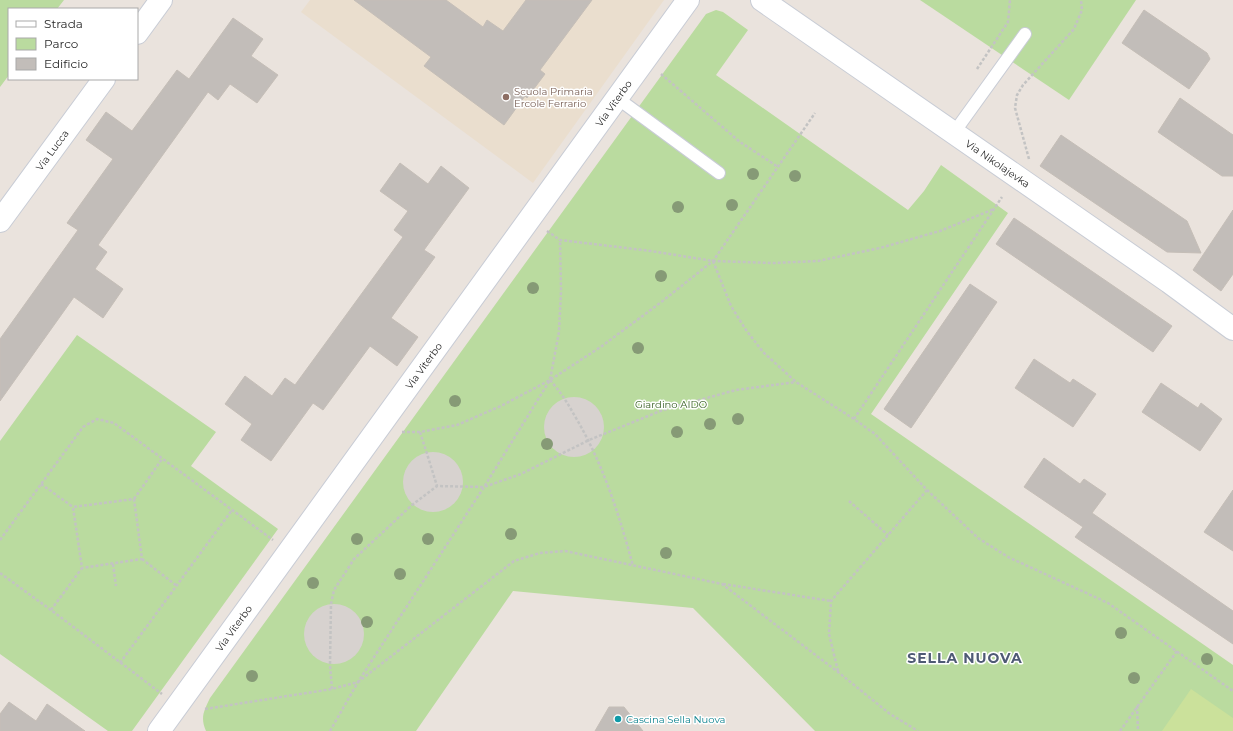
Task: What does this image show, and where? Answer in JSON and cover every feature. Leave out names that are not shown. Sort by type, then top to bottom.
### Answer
[{"type":"street","points":[[138,32],[161,0]]},
{"type":"street","name":"Via Viterbo","points":[[158,731],[688,0]]},
{"type":"street","name":"Via Nikolajevka","points":[[762,0],[1232,327]]},
{"type":"street","name":"Via Lucca","points":[[0,221],[103,80]]},
{"type":"lane","points":[[954,134],[1025,34]]},
{"type":"lane","points":[[617,98],[719,173]]},
{"type":"path","points":[[1008,22],[1010,0]]},
{"type":"path","points":[[1031,165],[1015,108],[1017,95],[1023,85],[1074,29],[1082,10],[1081,0]]},
{"type":"path","points":[[661,74],[740,142],[778,167]]},
{"type":"path","points":[[402,432],[420,432],[457,424],[501,406],[550,380],[602,346],[660,303],[713,261],[815,113]]},
{"type":"path","points":[[854,419],[1002,197]]},
{"type":"path","points":[[547,231],[560,240],[651,251],[713,261],[773,263],[818,261],[880,248],[940,231],[994,209]]},
{"type":"path","points":[[330,731],[358,682],[484,487],[550,380],[559,332],[562,291],[560,240]]},
{"type":"path","points":[[713,261],[731,306],[746,330],[763,352],[796,382],[875,434],[927,490],[978,538],[1008,557],[1108,603],[1233,691]]},
{"type":"path","points":[[550,380],[562,393],[589,440],[608,484],[622,524],[633,566]]},
{"type":"path","points":[[332,688],[330,665],[331,604],[334,590],[354,559],[412,505],[437,486],[484,487],[521,474],[589,440],[663,410],[736,390],[796,382]]},
{"type":"path","points":[[0,540],[82,427],[97,419],[114,423],[274,541]]},
{"type":"path","points":[[420,432],[437,486]]},
{"type":"path","points":[[162,458],[134,499],[142,559],[177,586]]},
{"type":"path","points":[[41,484],[73,507],[134,499]]},
{"type":"path","points":[[838,672],[829,634],[831,601],[927,490]]},
{"type":"path","points":[[849,500],[888,536]]},
{"type":"path","points":[[51,610],[82,568],[73,507]]},
{"type":"path","points":[[120,663],[232,510]]},
{"type":"path","points":[[205,709],[332,688],[358,682],[514,561],[540,553],[565,551],[722,584],[831,601]]},
{"type":"path","points":[[82,568],[142,559]]},
{"type":"path","points":[[113,564],[116,586]]},
{"type":"path","points":[[0,573],[162,694]]},
{"type":"path","points":[[722,584],[838,672],[890,714],[918,731]]},
{"type":"path","points":[[1120,731],[1177,651]]},
{"type":"path","points":[[1137,706],[1138,731]]},
{"type":"shaded area","name":"Scuola Primaria Ercole Ferrario","points":[[310,0],[664,0],[533,183],[301,12]]},
{"type":"shaded area","points":[[568,397],[580,397],[591,402],[599,410],[604,421],[602,439],[591,452],[580,457],[568,457],[557,452],[549,444],[544,433],[544,421],[549,410],[557,402]]},
{"type":"shaded area","points":[[427,452],[439,452],[455,460],[461,470],[463,482],[461,494],[455,504],[439,512],[427,512],[411,504],[403,488],[403,476],[411,460]]},
{"type":"shaded area","points":[[328,604],[340,604],[351,609],[359,617],[364,628],[362,646],[351,659],[340,664],[328,664],[317,659],[309,651],[304,640],[304,628],[309,617],[317,609]]},
{"type":"green space","points":[[0,0],[64,0],[58,8],[8,8],[8,76],[0,87]]},
{"type":"green space","points":[[920,0],[1136,0],[1069,100]]},
{"type":"green space","name":"Giardino AIDO","points":[[716,10],[723,12],[748,30],[716,75],[908,210],[924,191],[941,165],[1008,213],[871,414],[1233,665],[1233,731],[815,731],[693,608],[513,591],[416,731],[206,731],[203,718],[210,698],[706,14]]},
{"type":"green space","points":[[77,335],[216,432],[191,466],[278,529],[132,731],[108,731],[0,654],[0,441]]},
{"type":"green space","points":[[1191,689],[1233,718],[1233,731],[1162,731]]},
{"type":"building","points":[[354,0],[446,0],[483,27],[487,20],[503,31],[526,0],[592,0],[540,70],[545,74],[527,98],[525,96],[504,125],[424,66],[431,57]]},
{"type":"building","points":[[1144,10],[1207,53],[1210,59],[1189,89],[1122,43]]},
{"type":"building","points":[[233,18],[263,39],[251,56],[278,75],[257,103],[230,84],[218,100],[208,92],[98,245],[107,252],[95,269],[123,289],[103,318],[74,297],[0,401],[0,339],[78,230],[67,223],[113,159],[86,140],[106,112],[132,131],[177,70],[189,79]]},
{"type":"building","points":[[1180,98],[1233,135],[1233,176],[1222,176],[1158,132]]},
{"type":"building","points":[[1061,135],[1187,221],[1201,253],[1167,252],[1040,166]]},
{"type":"building","points":[[400,163],[428,184],[441,166],[469,188],[424,250],[435,257],[391,318],[418,337],[397,366],[370,346],[323,410],[313,403],[271,461],[241,440],[252,424],[225,404],[245,376],[272,396],[285,378],[295,385],[403,237],[394,230],[408,211],[380,191]]},
{"type":"building","points":[[1233,210],[1233,274],[1221,291],[1193,270]]},
{"type":"building","points":[[1014,218],[1172,326],[1153,352],[996,244]]},
{"type":"building","points":[[970,284],[997,302],[911,428],[884,409]]},
{"type":"building","points":[[1034,359],[1070,383],[1073,379],[1096,394],[1073,427],[1015,388]]},
{"type":"building","points":[[1161,383],[1198,408],[1201,403],[1222,419],[1200,451],[1142,412]]},
{"type":"building","points":[[1044,458],[1080,484],[1084,479],[1106,494],[1092,513],[1233,611],[1233,644],[1075,537],[1083,527],[1024,487]]},
{"type":"building","points":[[1233,490],[1233,551],[1204,532]]},
{"type":"building","points":[[9,702],[36,721],[47,704],[85,731],[0,731],[0,714]]},
{"type":"building","name":"Cascina Sella Nuova","points":[[609,707],[624,707],[643,731],[595,731]]},
{"type":"place","name":"Scuola Primaria Ercole Ferrario","points":[[506,97]]},
{"type":"place","name":"Cascina Sella Nuova","points":[[618,719]]},
{"type":"district","name":"SELLA NUOVA","points":[[965,658]]}]
